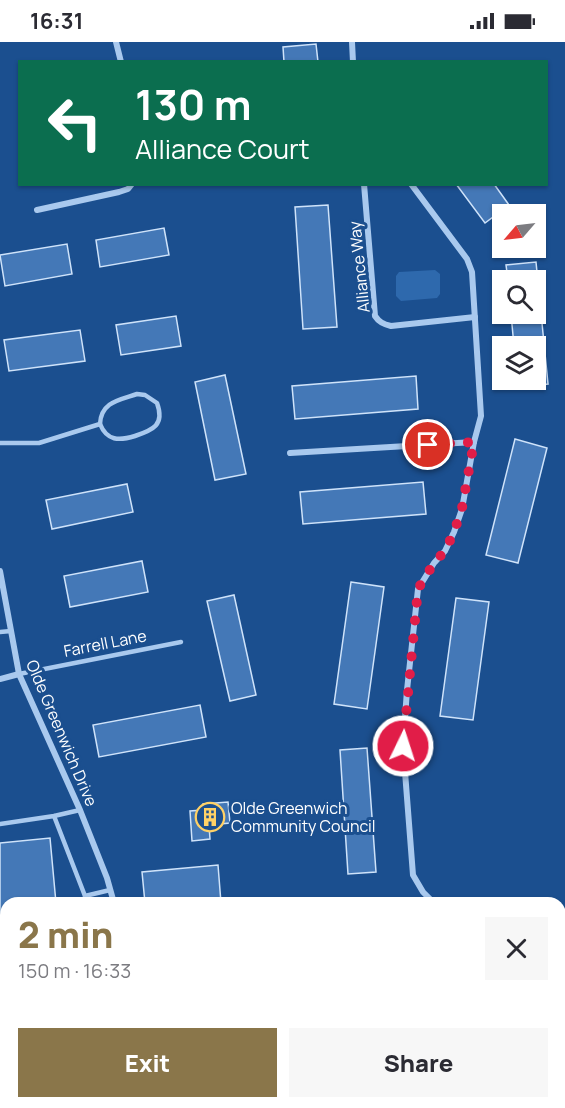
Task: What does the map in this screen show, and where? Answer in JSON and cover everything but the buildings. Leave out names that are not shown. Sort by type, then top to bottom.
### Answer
[{"type":"street","points":[[116,42],[120,60]]},
{"type":"street","points":[[352,42],[353,60]]},
{"type":"street","points":[[37,210],[119,192],[130,186]]},
{"type":"street","name":"Alliance Way","points":[[364,186],[375,316],[378,320],[391,326],[475,316]]},
{"type":"street","points":[[412,186],[467,260],[472,272],[481,416],[462,508],[454,532],[445,551],[434,563],[418,589],[403,746],[413,875],[428,897]]},
{"type":"street","points":[[290,453],[474,442]]},
{"type":"street","name":"Olde Greenwich Drive","points":[[0,571],[19,675],[80,810],[112,897]]},
{"type":"street","name":"Farrell Lane","points":[[0,679],[19,675]]},
{"type":"lane","points":[[137,394],[152,398],[160,411],[160,418],[151,431],[123,440],[116,440],[108,436],[100,424],[100,416],[109,403],[137,394]]},
{"type":"lane","points":[[0,443],[39,443],[100,424]]},
{"type":"lane","points":[[0,633],[11,631]]},
{"type":"lane","name":"Farrell Lane","points":[[19,675],[181,642]]},
{"type":"lane","points":[[0,824],[80,810]]},
{"type":"lane","points":[[54,816],[85,896],[110,890]]},
{"type":"shaded area","points":[[435,270],[440,274],[440,294],[437,298],[401,301],[396,296],[396,276],[399,272]]},
{"type":"place","name":"Olde Greenwich Community Council","points":[[210,817]]},
{"type":"route","points":[[403,746],[418,589],[434,563],[445,551],[454,532],[462,508],[474,442],[428,445]]}]
